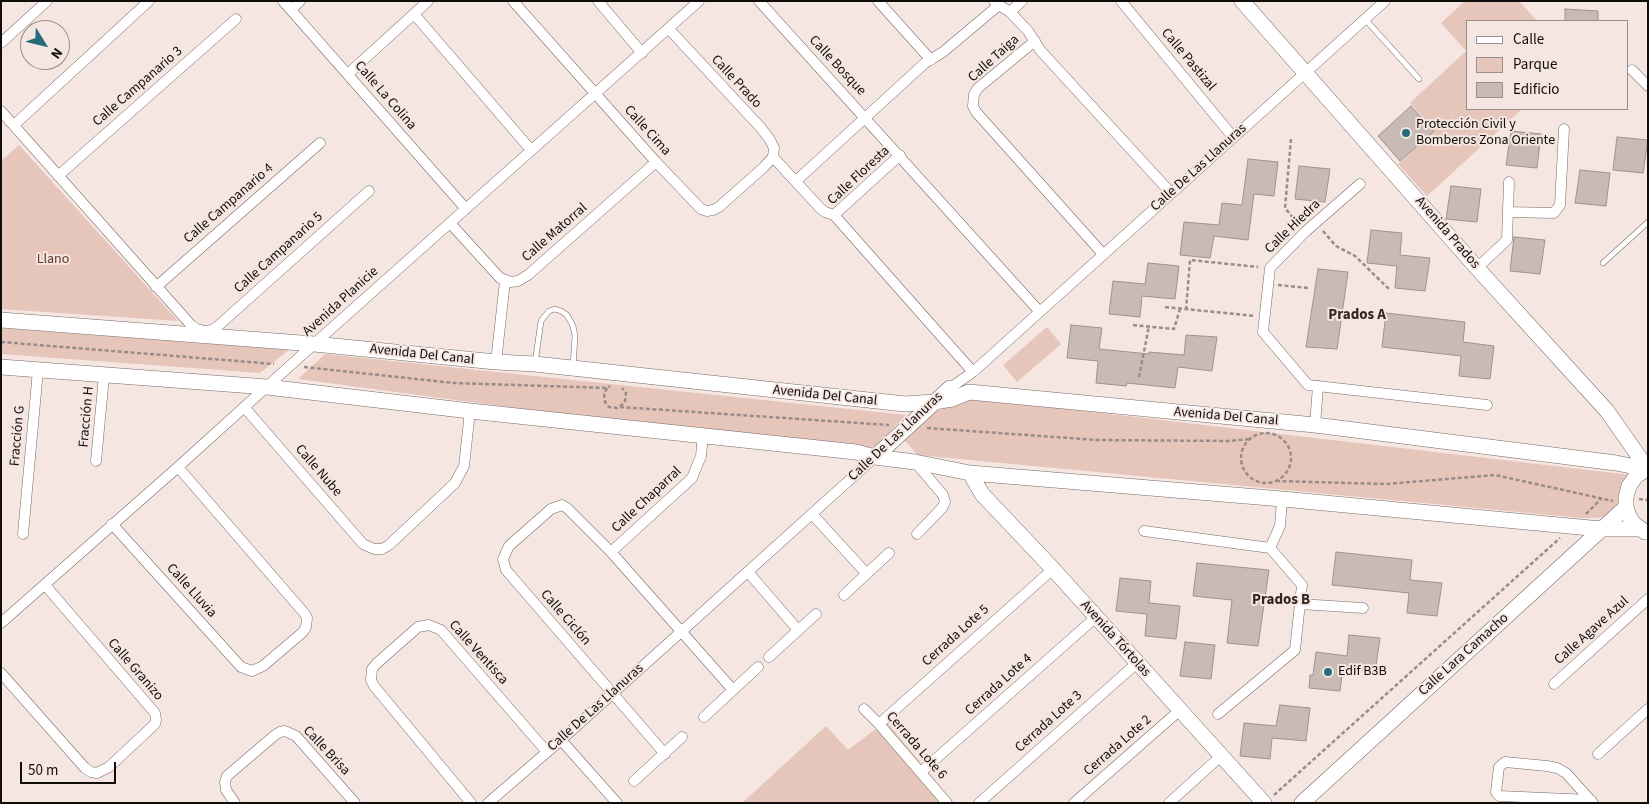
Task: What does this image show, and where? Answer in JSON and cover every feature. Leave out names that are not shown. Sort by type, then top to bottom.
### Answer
[{"type":"main road","name":"Avenida Prados","points":[[1242,1],[1477,268],[1607,411],[1647,468]]},
{"type":"main road","name":"Avenida Del Canal","points":[[1,320],[314,344],[496,362],[535,364],[905,404],[952,400],[969,392],[1315,425],[1647,468]]},
{"type":"main road","points":[[1,367],[266,387],[470,411],[856,452],[970,473],[1644,532]]},
{"type":"main road","name":"Calle De Las Llanuras","points":[[875,457],[950,388]]},
{"type":"main road","points":[[1644,532],[1634,523],[1622,505],[1629,486],[1636,476],[1647,468]]},
{"type":"main road","name":"Avenida Tórtolas","points":[[970,473],[982,494],[1053,569],[1222,756],[1267,800]]},
{"type":"main road","name":"Calle Lara Camacho","points":[[1302,803],[1601,529],[1622,505]]},
{"type":"street","points":[[1,43],[47,1]]},
{"type":"street","points":[[14,125],[149,1]]},
{"type":"street","name":"Calle La Colina","points":[[283,1],[466,209]]},
{"type":"street","points":[[290,10],[300,1]]},
{"type":"street","points":[[348,74],[428,1]]},
{"type":"street","name":"Calle Cima","points":[[513,1],[696,206],[707,211],[719,207],[773,157]]},
{"type":"street","points":[[598,1],[642,53]]},
{"type":"street","name":"Avenida Planicie","points":[[1,623],[699,1]]},
{"type":"street","name":"Calle Bosque","points":[[759,1],[865,116],[925,63],[943,52],[997,3]]},
{"type":"street","points":[[878,1],[931,60]]},
{"type":"street","points":[[1010,12],[1022,1]]},
{"type":"street","name":"Calle Pastizal","points":[[1121,1],[1233,137]]},
{"type":"street","name":"Calle De Las Llanuras","points":[[950,388],[973,372],[1385,1]]},
{"type":"street","points":[[997,3],[1010,12],[1035,41]]},
{"type":"street","points":[[414,14],[531,150]]},
{"type":"street","name":"Calle Campanario 3","points":[[58,176],[236,19]]},
{"type":"street","name":"Calle Prado","points":[[669,29],[761,128],[774,148],[773,157]]},
{"type":"street","name":"Calle Taiga","points":[[1103,254],[976,112],[973,106],[974,94],[978,88],[1035,41],[1040,50],[1171,193]]},
{"type":"street","points":[[1632,70],[1648,86]]},
{"type":"street","points":[[1,111],[156,287]]},
{"type":"street","points":[[796,181],[865,116],[900,155]]},
{"type":"street","points":[[1508,212],[1554,213],[1560,205],[1564,130]]},
{"type":"street","name":"Calle Campanario 4","points":[[156,287],[320,143]]},
{"type":"street","name":"Calle Floresta","points":[[973,372],[834,215],[900,155],[1040,311]]},
{"type":"street","points":[[773,157],[825,212],[834,215]]},
{"type":"street","name":"Calle Matorral","points":[[505,281],[518,281],[528,275],[656,162]]},
{"type":"street","points":[[1477,268],[1508,240],[1509,182]]},
{"type":"street","name":"Calle Hiedra","points":[[1318,386],[1308,386],[1263,332],[1270,268],[1305,232],[1360,184]]},
{"type":"street","name":"Calle Campanario 5","points":[[156,287],[197,330],[212,330],[369,191]]},
{"type":"street","points":[[450,223],[496,274],[505,281],[496,362]]},
{"type":"street","name":"Fracción G","points":[[23,534],[38,370]]},
{"type":"street","name":"Fracción H","points":[[96,461],[104,376]]},
{"type":"street","points":[[1315,425],[1318,386],[1487,405]]},
{"type":"street","name":"Calle Nube","points":[[244,407],[364,544],[374,549],[382,549],[389,545],[455,483],[464,466],[470,411]]},
{"type":"street","name":"Calle Chaparral","points":[[503,558],[509,546],[516,539],[551,509],[562,506],[572,512],[611,552],[692,478],[701,456],[703,436]]},
{"type":"street","name":"Calle De Las Llanuras","points":[[488,803],[561,740],[875,457]]},
{"type":"street","points":[[915,462],[943,495],[945,502],[942,508],[917,534]]},
{"type":"street","name":"Calle Lluvia","points":[[112,524],[242,667],[252,671],[263,666],[303,632],[307,622],[305,614],[178,467]]},
{"type":"street","points":[[1270,548],[1280,526],[1282,499]]},
{"type":"street","points":[[812,514],[866,573]]},
{"type":"street","points":[[1144,531],[1270,548],[1302,585],[1295,650],[1218,714]]},
{"type":"street","points":[[611,552],[733,690]]},
{"type":"street","points":[[844,595],[889,553]]},
{"type":"street","name":"Calle Ciclón","points":[[503,558],[506,570],[665,754]]},
{"type":"street","name":"Cerrada Lote 5","points":[[879,724],[1053,569]]},
{"type":"street","points":[[748,572],[798,630]]},
{"type":"street","name":"Calle Granizo","points":[[1,673],[85,768],[91,772],[97,773],[109,767],[155,724],[155,713],[45,585]]},
{"type":"street","name":"Calle Agave Azul","points":[[1554,684],[1648,599]]},
{"type":"street","points":[[1300,604],[1363,608]]},
{"type":"street","points":[[769,657],[816,614]]},
{"type":"street","name":"Cerrada Lote 4","points":[[921,772],[1096,617]]},
{"type":"street","name":"Calle Ventisca","points":[[471,803],[371,680],[372,670],[376,664],[418,627],[429,625],[441,630],[547,752]]},
{"type":"street","name":"Cerrada Lote 3","points":[[979,803],[1137,663]]},
{"type":"street","points":[[704,716],[758,667]]},
{"type":"street","name":"Cerrada Lote 6","points":[[864,709],[947,803]]},
{"type":"street","points":[[1598,754],[1648,709]]},
{"type":"street","name":"Cerrada Lote 2","points":[[1074,803],[1180,710]]},
{"type":"street","name":"Calle Brisa","points":[[235,803],[226,790],[225,782],[227,776],[275,735],[285,731],[296,736],[354,803]]},
{"type":"street","points":[[634,781],[682,738]]},
{"type":"street","points":[[561,740],[617,803]]},
{"type":"street","points":[[1169,803],[1222,756]]},
{"type":"street","points":[[1505,762],[1558,768],[1566,773],[1592,802],[1500,796],[1496,792],[1499,767],[1505,762]]},
{"type":"lane","points":[[1365,19],[1419,79]]},
{"type":"lane","points":[[1603,263],[1648,222]]},
{"type":"lane","points":[[535,364],[541,321],[549,311],[555,309],[567,315],[573,326],[575,336],[573,368]]},
{"type":"path","points":[[1291,139],[1285,208],[1305,232]]},
{"type":"path","points":[[1316,223],[1336,246],[1355,256],[1389,289]]},
{"type":"path","points":[[1186,310],[1190,260],[1270,268]]},
{"type":"path","points":[[1269,284],[1309,288]]},
{"type":"path","points":[[1165,307],[1264,317]]},
{"type":"path","points":[[1133,325],[1174,329],[1180,309]]},
{"type":"path","points":[[1139,377],[1149,326]]},
{"type":"path","points":[[620,407],[626,401],[626,393],[616,385],[605,391],[604,398],[606,405],[613,408],[1098,440],[1229,441],[1250,439]]},
{"type":"path","points":[[1276,481],[1283,477],[1288,470],[1291,453],[1287,444],[1274,434],[1256,435],[1244,445],[1241,460],[1247,475],[1260,483],[1276,481],[1386,484],[1496,475],[1622,505]]},
{"type":"path","points":[[1267,800],[1573,527],[1601,499]]},
{"type":"green space","points":[[1465,1],[1519,1],[1536,20],[1466,20],[1466,51],[1441,23]]},
{"type":"green space","points":[[1466,51],[1466,110],[1521,110],[1427,196],[1398,164],[1435,130],[1410,103]]},
{"type":"green space","name":"Llano","points":[[19,145],[178,321],[1,309],[1,161]]},
{"type":"green space","points":[[1047,327],[1061,344],[1017,382],[1003,365]]},
{"type":"green space","points":[[1,328],[289,350],[260,373],[1,354]]},
{"type":"green space","points":[[325,354],[906,415],[868,455],[298,379]]},
{"type":"green space","points":[[973,398],[1640,476],[1619,502],[1614,517],[1582,518],[917,455],[904,439],[937,411]]},
{"type":"green space","points":[[886,721],[954,803],[742,803],[826,726],[848,750]]},
{"type":"building","points":[[1565,9],[1598,11],[1598,20],[1565,20]]},
{"type":"building","name":"Protección Civil y Bomberos Zona Oriente","points":[[1411,106],[1434,131],[1400,161],[1378,136]]},
{"type":"building","points":[[1511,131],[1541,134],[1537,168],[1506,165]]},
{"type":"building","points":[[1617,137],[1648,140],[1643,173],[1613,170]]},
{"type":"building","points":[[1248,159],[1278,162],[1274,196],[1254,194],[1248,240],[1214,236],[1210,258],[1180,255],[1184,222],[1219,225],[1222,203],[1242,205]]},
{"type":"building","points":[[1299,166],[1330,169],[1325,202],[1295,199]]},
{"type":"building","points":[[1580,170],[1610,173],[1606,206],[1575,203]]},
{"type":"building","points":[[1451,186],[1481,189],[1477,222],[1446,219]]},
{"type":"building","points":[[1371,230],[1402,233],[1400,255],[1430,258],[1425,291],[1395,288],[1397,266],[1367,263]]},
{"type":"building","points":[[1514,237],[1545,240],[1540,274],[1510,271]]},
{"type":"building","points":[[1148,263],[1179,266],[1175,299],[1142,296],[1140,317],[1109,314],[1113,281],[1145,284]]},
{"type":"building","points":[[1318,269],[1348,272],[1337,349],[1306,347]]},
{"type":"building","points":[[1386,313],[1465,322],[1463,342],[1494,346],[1490,379],[1459,376],[1461,356],[1382,347]]},
{"type":"building","points":[[1071,325],[1102,328],[1099,349],[1149,354],[1149,352],[1184,355],[1186,335],[1217,337],[1212,371],[1178,367],[1175,388],[1127,383],[1126,386],[1096,383],[1098,361],[1067,358]]},
{"type":"building","points":[[1336,552],[1412,560],[1410,580],[1442,583],[1437,616],[1407,613],[1409,593],[1332,585]]},
{"type":"building","points":[[1197,563],[1269,570],[1258,646],[1227,643],[1232,600],[1193,596]]},
{"type":"building","points":[[1120,578],[1151,581],[1149,603],[1180,606],[1176,639],[1145,636],[1147,614],[1116,611]]},
{"type":"building","points":[[1349,635],[1380,638],[1375,672],[1343,668],[1340,691],[1309,688],[1316,652],[1347,656]]},
{"type":"building","points":[[1185,642],[1215,645],[1211,679],[1180,676]]},
{"type":"building","points":[[1280,705],[1310,708],[1306,741],[1272,738],[1270,759],[1240,756],[1244,723],[1276,726]]},
{"type":"place","name":"Protección Civil y Bomberos Zona Oriente","points":[[1406,133]]},
{"type":"place","name":"Edif B3B","points":[[1328,672]]},
{"type":"district","name":"Prados A","points":[[1357,316]]},
{"type":"district","name":"Prados B","points":[[1281,601]]}]
